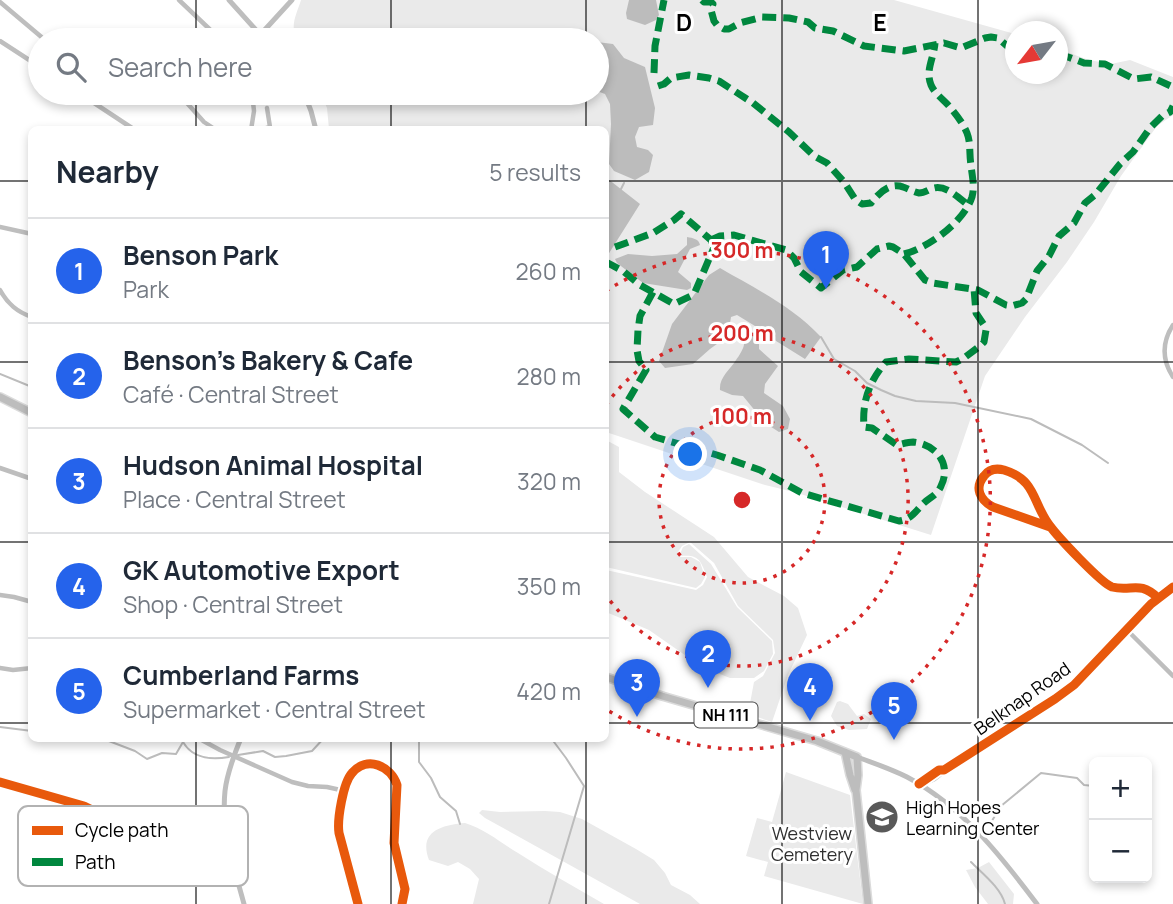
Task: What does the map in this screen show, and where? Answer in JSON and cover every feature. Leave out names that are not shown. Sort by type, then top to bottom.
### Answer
[{"type":"main road","points":[[0,397],[28,411]]},
{"type":"main road","name":"NH 111","points":[[609,678],[817,741],[857,757]]},
{"type":"main road","points":[[845,752],[856,790]]},
{"type":"main road","points":[[857,757],[856,790],[868,904]]},
{"type":"street","points":[[179,0],[208,28]]},
{"type":"street","points":[[229,0],[254,28]]},
{"type":"street","points":[[266,28],[292,0]]},
{"type":"street","points":[[0,2],[30,28]]},
{"type":"street","points":[[0,41],[28,59]]},
{"type":"street","points":[[97,105],[129,126]]},
{"type":"street","points":[[189,105],[210,126]]},
{"type":"street","points":[[252,126],[253,105]]},
{"type":"street","points":[[308,105],[315,126]]},
{"type":"street","points":[[267,108],[270,126]]},
{"type":"street","points":[[0,227],[28,233]]},
{"type":"street","points":[[0,290],[8,303],[28,315]]},
{"type":"street","points":[[1173,325],[1166,339],[1165,350],[1167,365],[1173,377]]},
{"type":"street","points":[[0,468],[28,478]]},
{"type":"street","points":[[1050,527],[985,502],[979,492],[985,474],[993,469],[1000,469],[1025,481],[1050,527],[1103,582],[1116,587],[1141,588],[1158,598]]},
{"type":"street","name":"Belknap Road","points":[[919,784],[1074,685],[1158,598],[1173,587]]},
{"type":"street","points":[[0,595],[28,601]]},
{"type":"street","points":[[1127,630],[1173,676]]},
{"type":"street","points":[[0,668],[28,668]]},
{"type":"street","points":[[206,742],[300,785],[327,786],[345,791]]},
{"type":"street","points":[[225,806],[225,791],[240,742]]},
{"type":"street","points":[[857,757],[919,784],[946,804],[981,835],[1037,904]]},
{"type":"street","points":[[358,904],[338,828],[349,777],[366,764],[384,767],[394,778],[397,793],[394,843],[405,889],[402,904]]},
{"type":"street","points":[[0,782],[84,806]]},
{"type":"street","points":[[239,886],[244,904]]},
{"type":"green space","points":[[301,0],[894,0],[1005,31],[1005,84],[1068,84],[1068,53],[1111,64],[1130,60],[1173,77],[1173,115],[1157,126],[1121,176],[1067,262],[985,376],[931,535],[765,485],[609,433],[609,126],[329,126],[326,105],[609,105],[609,28],[294,28]]},
{"type":"green space","points":[[609,442],[619,447],[619,472],[714,537],[748,577],[784,596],[798,608],[807,635],[788,675],[772,722],[748,714],[754,682],[763,676],[775,653],[773,640],[738,606],[714,563],[690,542],[682,546],[678,555],[700,562],[705,577],[696,588],[609,568]]},
{"type":"green space","points":[[689,544],[711,564],[737,607],[772,641],[773,654],[764,671],[754,678],[730,678],[702,667],[649,630],[609,613],[609,571],[696,590],[703,585],[707,577],[703,567],[699,560],[692,556],[681,556],[683,547]]},
{"type":"green space","points":[[840,701],[848,704],[857,716],[864,714],[871,719],[867,729],[849,730],[837,726],[831,716]]},
{"type":"green space","name":"Westview Cemetery","points":[[786,772],[850,795],[863,904],[764,876],[768,862],[746,856],[757,818],[772,822]]},
{"type":"green space","points":[[482,810],[560,812],[582,819],[654,860],[671,885],[700,904],[640,904],[485,818],[479,813]]},
{"type":"green space","points":[[465,823],[486,832],[604,904],[473,904],[479,879],[470,869],[458,862],[448,866],[429,860],[426,850],[429,836],[434,831]]},
{"type":"green space","points":[[989,862],[1014,894],[1013,904],[988,904],[975,887],[966,870]]},
{"type":"shaded area","points":[[629,0],[656,0],[659,15],[656,20],[645,25],[627,19]]},
{"type":"shaded area","points":[[609,44],[613,44],[624,58],[645,67],[655,108],[653,125],[639,127],[635,137],[637,147],[648,150],[653,155],[649,172],[635,180],[614,171],[609,164]]},
{"type":"shaded area","points":[[609,180],[640,204],[609,253]]},
{"type":"shaded area","points":[[687,237],[697,240],[700,245],[690,249],[678,272],[691,283],[691,288],[687,290],[643,283],[615,259],[628,254],[677,254],[687,245]]},
{"type":"shaded area","points":[[720,268],[786,307],[821,337],[805,359],[768,336],[763,335],[759,339],[759,349],[778,366],[765,384],[764,393],[783,406],[790,419],[788,429],[779,432],[765,423],[743,396],[720,390],[723,377],[744,346],[745,333],[754,334],[756,331],[755,326],[737,315],[731,317],[728,336],[693,364],[665,368],[659,361],[672,324],[709,275]]},
{"type":"waterway","points":[[621,189],[624,183]]},
{"type":"waterway","points":[[821,337],[834,359],[881,390],[916,401],[955,403],[1031,419],[1082,445],[1108,463]]},
{"type":"waterway","points":[[0,374],[28,385]]},
{"type":"waterway","points":[[0,727],[28,730]]},
{"type":"waterway","points":[[111,742],[147,759],[162,753],[176,754],[183,742]]},
{"type":"waterway","points":[[183,742],[192,752],[203,757],[229,757]]},
{"type":"waterway","points":[[238,755],[263,751],[275,757],[286,756],[312,751],[320,742]]},
{"type":"waterway","points":[[419,742],[419,762],[440,797],[456,811],[460,824]]},
{"type":"waterway","points":[[549,904],[584,786],[554,742]]},
{"type":"waterway","points":[[990,824],[1001,806],[1041,773],[1077,778],[1084,785],[1089,786]]},
{"type":"waterway","points":[[971,862],[996,887],[1005,904]]},
{"type":"marked path","points":[[654,73],[655,46],[664,0]]},
{"type":"marked path","points":[[702,0],[713,4],[711,10],[714,21],[724,29],[762,17],[789,18],[808,22],[815,28],[833,31],[864,46],[904,51],[944,43],[961,48],[991,37],[998,38],[1005,44]]},
{"type":"marked path","points":[[904,254],[924,246],[944,233],[961,216],[973,193],[967,133],[929,80],[935,43]]},
{"type":"marked path","points":[[1068,57],[1084,63],[1105,64],[1134,79],[1151,77],[1173,87]]},
{"type":"marked path","points":[[658,86],[671,78],[689,75],[719,81],[753,103],[814,156],[827,163],[862,204],[871,203],[885,189],[898,186],[919,193],[943,188],[968,205]]},
{"type":"marked path","points":[[711,240],[734,235],[786,250],[794,258],[801,272],[821,288],[843,270],[857,267],[877,249],[889,246],[904,254],[925,280],[978,290],[1012,306],[1026,299],[1037,271],[1049,256],[1059,236],[1074,223],[1085,203],[1133,152],[1150,128],[1170,112],[1173,106]]},
{"type":"marked path","points":[[615,247],[653,233],[681,214],[711,240]]},
{"type":"marked path","points":[[609,264],[674,304],[695,292],[714,247],[711,240]]},
{"type":"marked path","points":[[653,292],[640,316],[638,330],[639,361],[646,370],[623,409],[655,437],[760,470],[802,493],[899,521],[911,516],[938,491],[944,478],[943,463],[929,447],[913,442],[897,445],[872,428],[864,427],[868,392],[886,362],[909,359],[956,362],[980,346],[984,342],[986,330],[976,313],[974,289]]},
{"type":"cycle path","points":[[1050,527],[988,504],[980,493],[981,480],[990,470],[998,469],[1015,474],[1033,493],[1050,526],[1107,584],[1119,588],[1146,589],[1158,598]]},
{"type":"cycle path","points":[[919,784],[1074,685],[1151,604],[1173,587]]},
{"type":"cycle path","points":[[358,904],[339,833],[339,820],[343,793],[349,778],[358,768],[371,764],[384,768],[397,785],[394,843],[405,889],[402,904]]},
{"type":"cycle path","points":[[0,782],[84,806]]},
{"type":"place","name":"Benson Park","points":[[826,289]]},
{"type":"place","name":"Benson's Bakery & Cafe","points":[[708,688]]},
{"type":"place","name":"Hudson Animal Hospital","points":[[637,717]]},
{"type":"place","name":"GK Automotive Export","points":[[810,721]]},
{"type":"place","name":"Cumberland Farms","points":[[894,740]]},
{"type":"place","name":"High Hopes Learning Center","points":[[882,817]]}]
